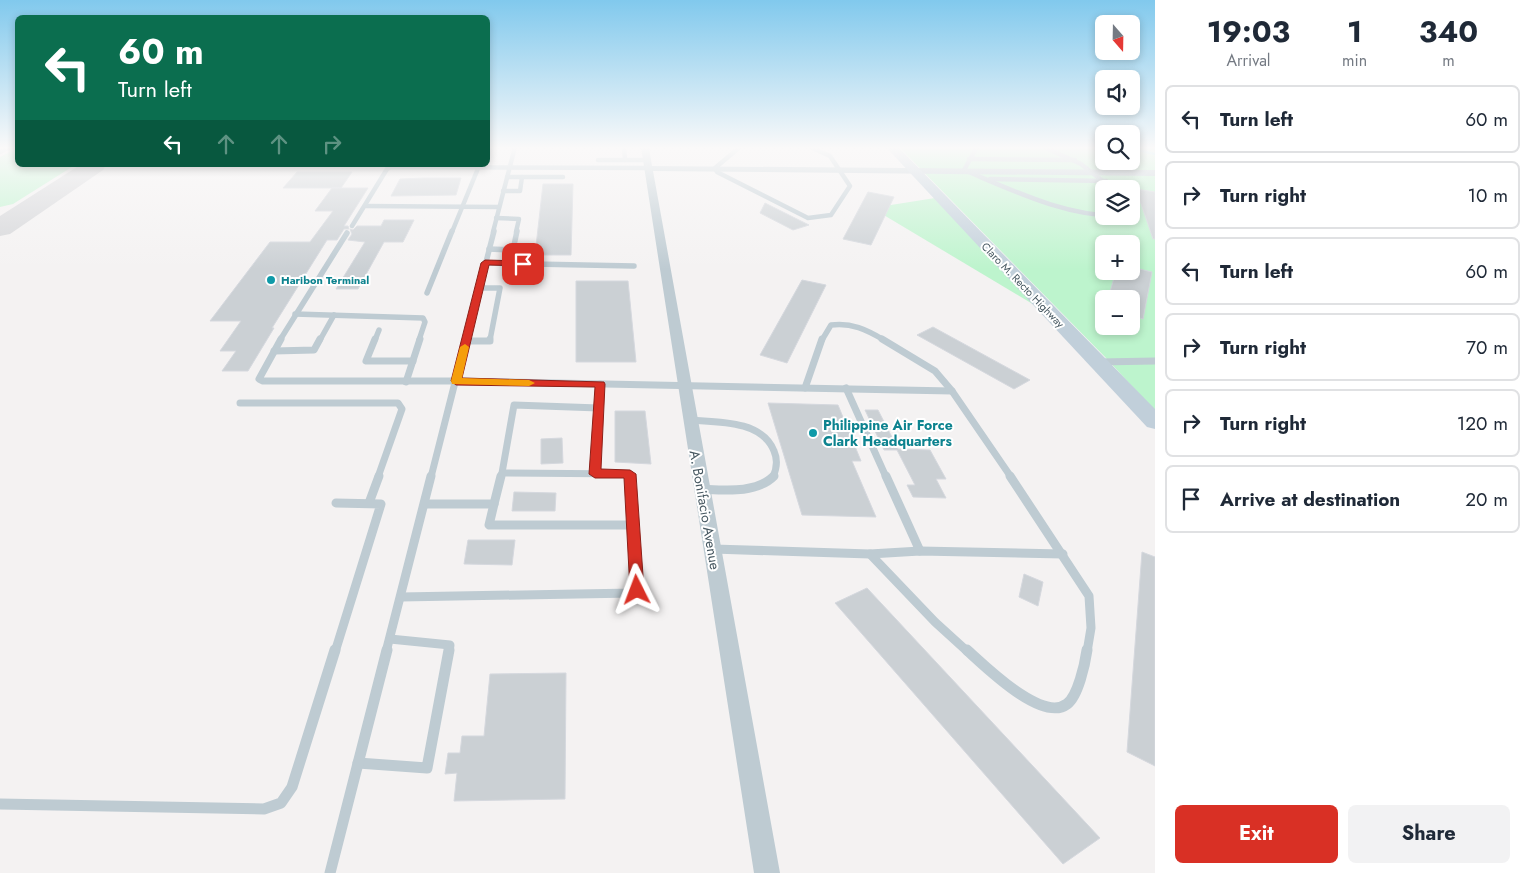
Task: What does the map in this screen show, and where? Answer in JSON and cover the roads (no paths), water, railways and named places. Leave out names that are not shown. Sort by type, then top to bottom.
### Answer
[{"type":"main road","name":"Claro M. Recto Highway","points":[[932,188],[1155,422]]},
{"type":"street","name":"A. Bonifacio Avenue","points":[[652,188],[701,489],[767,873]]},
{"type":"lane","points":[[352,226],[376,188]]},
{"type":"lane","points":[[427,293],[473,188]]},
{"type":"lane","points":[[330,873],[504,188]]},
{"type":"lane","points":[[503,191],[520,191],[520,188]]},
{"type":"lane","points":[[746,188],[812,219],[831,215],[849,188]]},
{"type":"lane","points":[[1011,188],[1080,213],[1095,216]]},
{"type":"lane","points":[[366,206],[499,206]]},
{"type":"lane","points":[[489,249],[513,250],[519,219],[496,218]]},
{"type":"lane","points":[[348,233],[295,314],[259,379],[263,381],[456,381],[952,391]]},
{"type":"lane","points":[[485,263],[634,266]]},
{"type":"lane","points":[[466,341],[490,340],[500,288],[479,288]]},
{"type":"lane","points":[[295,314],[423,318],[425,322],[406,382]]},
{"type":"lane","points":[[274,351],[314,350],[334,315]]},
{"type":"lane","points":[[805,388],[822,339],[831,325],[843,324],[866,329],[935,370],[952,391],[1063,554],[1089,596],[1091,628],[1085,664],[1075,693],[1069,703],[1060,708],[1039,704],[1010,689],[935,622],[870,554]]},
{"type":"lane","points":[[379,330],[366,360],[412,362]]},
{"type":"lane","points":[[1097,362],[1155,361]]},
{"type":"lane","points":[[595,474],[600,384]]},
{"type":"lane","points":[[846,388],[920,551]]},
{"type":"lane","points":[[240,403],[398,403],[402,409],[369,504]]},
{"type":"lane","points":[[599,408],[514,405],[502,473],[489,525],[634,524]]},
{"type":"lane","points":[[690,420],[721,423],[751,429],[763,436],[772,447],[778,469],[773,479],[763,485],[739,490],[701,489]]},
{"type":"lane","points":[[401,597],[633,593],[637,590],[630,474],[502,473]]},
{"type":"lane","points":[[0,804],[264,809],[281,803],[292,787],[382,504],[336,503]]},
{"type":"lane","points":[[425,504],[494,504]]},
{"type":"lane","points":[[712,550],[870,554],[920,551],[1063,554]]},
{"type":"lane","points":[[358,763],[427,768],[450,645],[390,639]]},
{"type":"place","name":"Haribon Terminal","points":[[271,280]]},
{"type":"place","name":"Philippine Air Force Clark Headquarters","points":[[813,433]]}]
